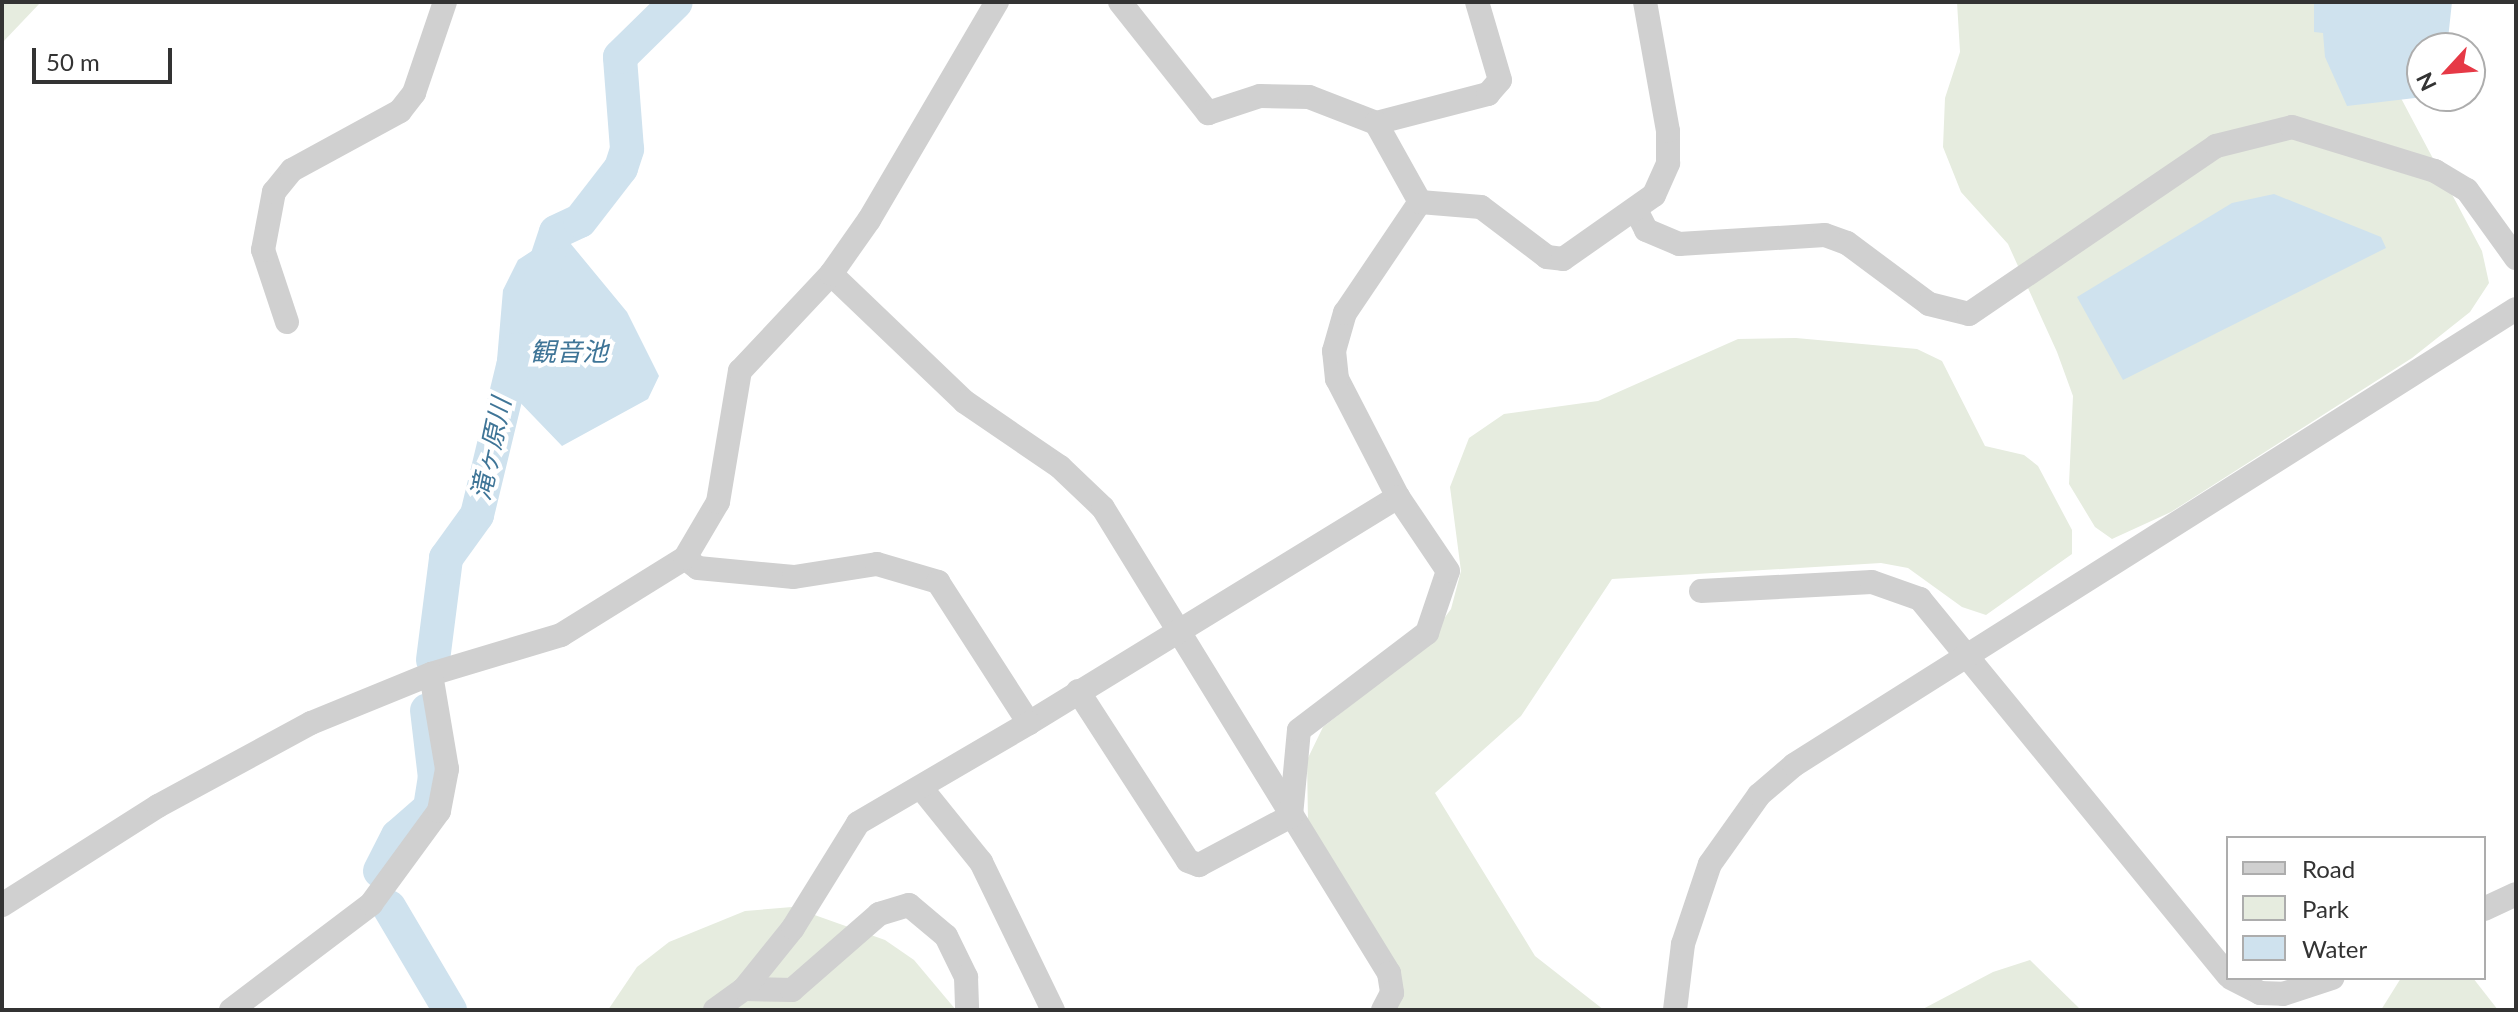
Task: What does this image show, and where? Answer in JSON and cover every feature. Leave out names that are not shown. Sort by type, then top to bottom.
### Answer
[{"type":"street","points":[[287,322],[263,250],[274,192],[292,170],[400,111],[414,93],[445,2]]},
{"type":"street","points":[[2,905],[231,766],[431,674],[561,635],[685,558],[718,502],[740,371],[831,274],[959,76],[997,2]]},
{"type":"street","points":[[1120,2],[1208,113],[1260,96],[1309,97],[1376,123],[1488,94],[1500,80],[1477,2]]},
{"type":"street","points":[[1420,202],[1481,207],[1547,257],[1563,259],[1637,212],[1668,163],[1645,2]]},
{"type":"street","points":[[1376,123],[1420,202]]},
{"type":"street","points":[[1637,212],[1646,230],[1679,244],[1825,235],[1847,243],[1929,304],[1969,314],[2216,146],[2255,130],[2292,127],[2435,171],[2467,190],[2516,258]]},
{"type":"street","points":[[1291,816],[1299,730],[1427,633],[1448,571],[1398,497],[1345,406],[1334,351],[1345,313],[1420,202]]},
{"type":"street","points":[[831,274],[965,402],[1083,485],[1178,630],[1389,973],[1392,993],[1383,1010]]},
{"type":"street","points":[[1675,1010],[1693,902],[1710,864],[1759,795],[1830,741],[1970,657],[2516,309]]},
{"type":"street","points":[[715,1010],[744,989],[793,928],[858,823],[922,789],[1398,497]]},
{"type":"street","points":[[685,558],[698,568],[794,577],[877,564],[938,582],[1029,723]]},
{"type":"street","points":[[1701,591],[1872,582],[1898,587],[1948,627],[2226,972]]},
{"type":"street","points":[[231,1010],[371,904],[439,811],[447,769],[431,674]]},
{"type":"street","points":[[1078,691],[1188,861],[1199,865],[1291,816]]},
{"type":"street","points":[[922,789],[981,862],[1053,1010]]},
{"type":"street","points":[[2486,908],[2516,894]]},
{"type":"street","points":[[744,989],[792,990],[879,914],[909,905],[946,936],[966,977],[967,1010]]},
{"type":"street","points":[[2236,980],[2260,993],[2283,994],[2326,980]]},
{"type":"green space","points":[[2,2],[41,2],[2,43]]},
{"type":"green space","points":[[1957,2],[2350,2],[2482,251],[2489,283],[2470,312],[2412,358],[2171,512],[2112,539],[2095,527],[2069,484],[2073,396],[2057,352],[2008,244],[1961,192],[1943,147],[1945,98],[1960,52]]},
{"type":"green space","points":[[1796,338],[1917,349],[1942,361],[1985,446],[2024,455],[2038,466],[2072,530],[2072,554],[1986,615],[1962,607],[1908,568],[1881,563],[1612,579],[1521,716],[1435,793],[1535,956],[1604,1010],[1390,1010],[1396,964],[1308,822],[1307,760],[1323,727],[1421,650],[1451,609],[1461,571],[1450,487],[1469,438],[1504,414],[1598,401],[1738,339]]},
{"type":"green space","points":[[792,907],[885,940],[914,960],[956,1010],[608,1010],[637,967],[669,942],[745,911]]},
{"type":"green space","points":[[2030,960],[2081,1010],[1921,1010],[1993,972]]},
{"type":"green space","points":[[2400,980],[2475,980],[2498,1010],[2381,1010]]},
{"type":"water","points":[[2314,2],[2452,2],[2449,32],[2406,32],[2406,99],[2347,106],[2325,57],[2323,33],[2314,32]]},
{"type":"water","points":[[2274,194],[2381,237],[2386,248],[2123,380],[2077,297],[2232,203]]},
{"type":"water","name":"観音池","points":[[561,232],[627,312],[659,376],[648,399],[562,446],[510,392],[494,395],[503,290],[518,260]]},
{"type":"waterway","name":"滝ヶ原川","points":[[541,277],[556,232],[580,221],[621,168],[627,149],[620,57],[676,2]]},
{"type":"waterway","name":"滝ヶ原川","points":[[433,660],[446,558],[477,515],[517,350]]},
{"type":"waterway","name":"滝ヶ原川","points":[[380,871],[398,836],[430,808],[435,778],[427,710]]},
{"type":"waterway","name":"滝ヶ原川","points":[[389,907],[450,1010]]}]
